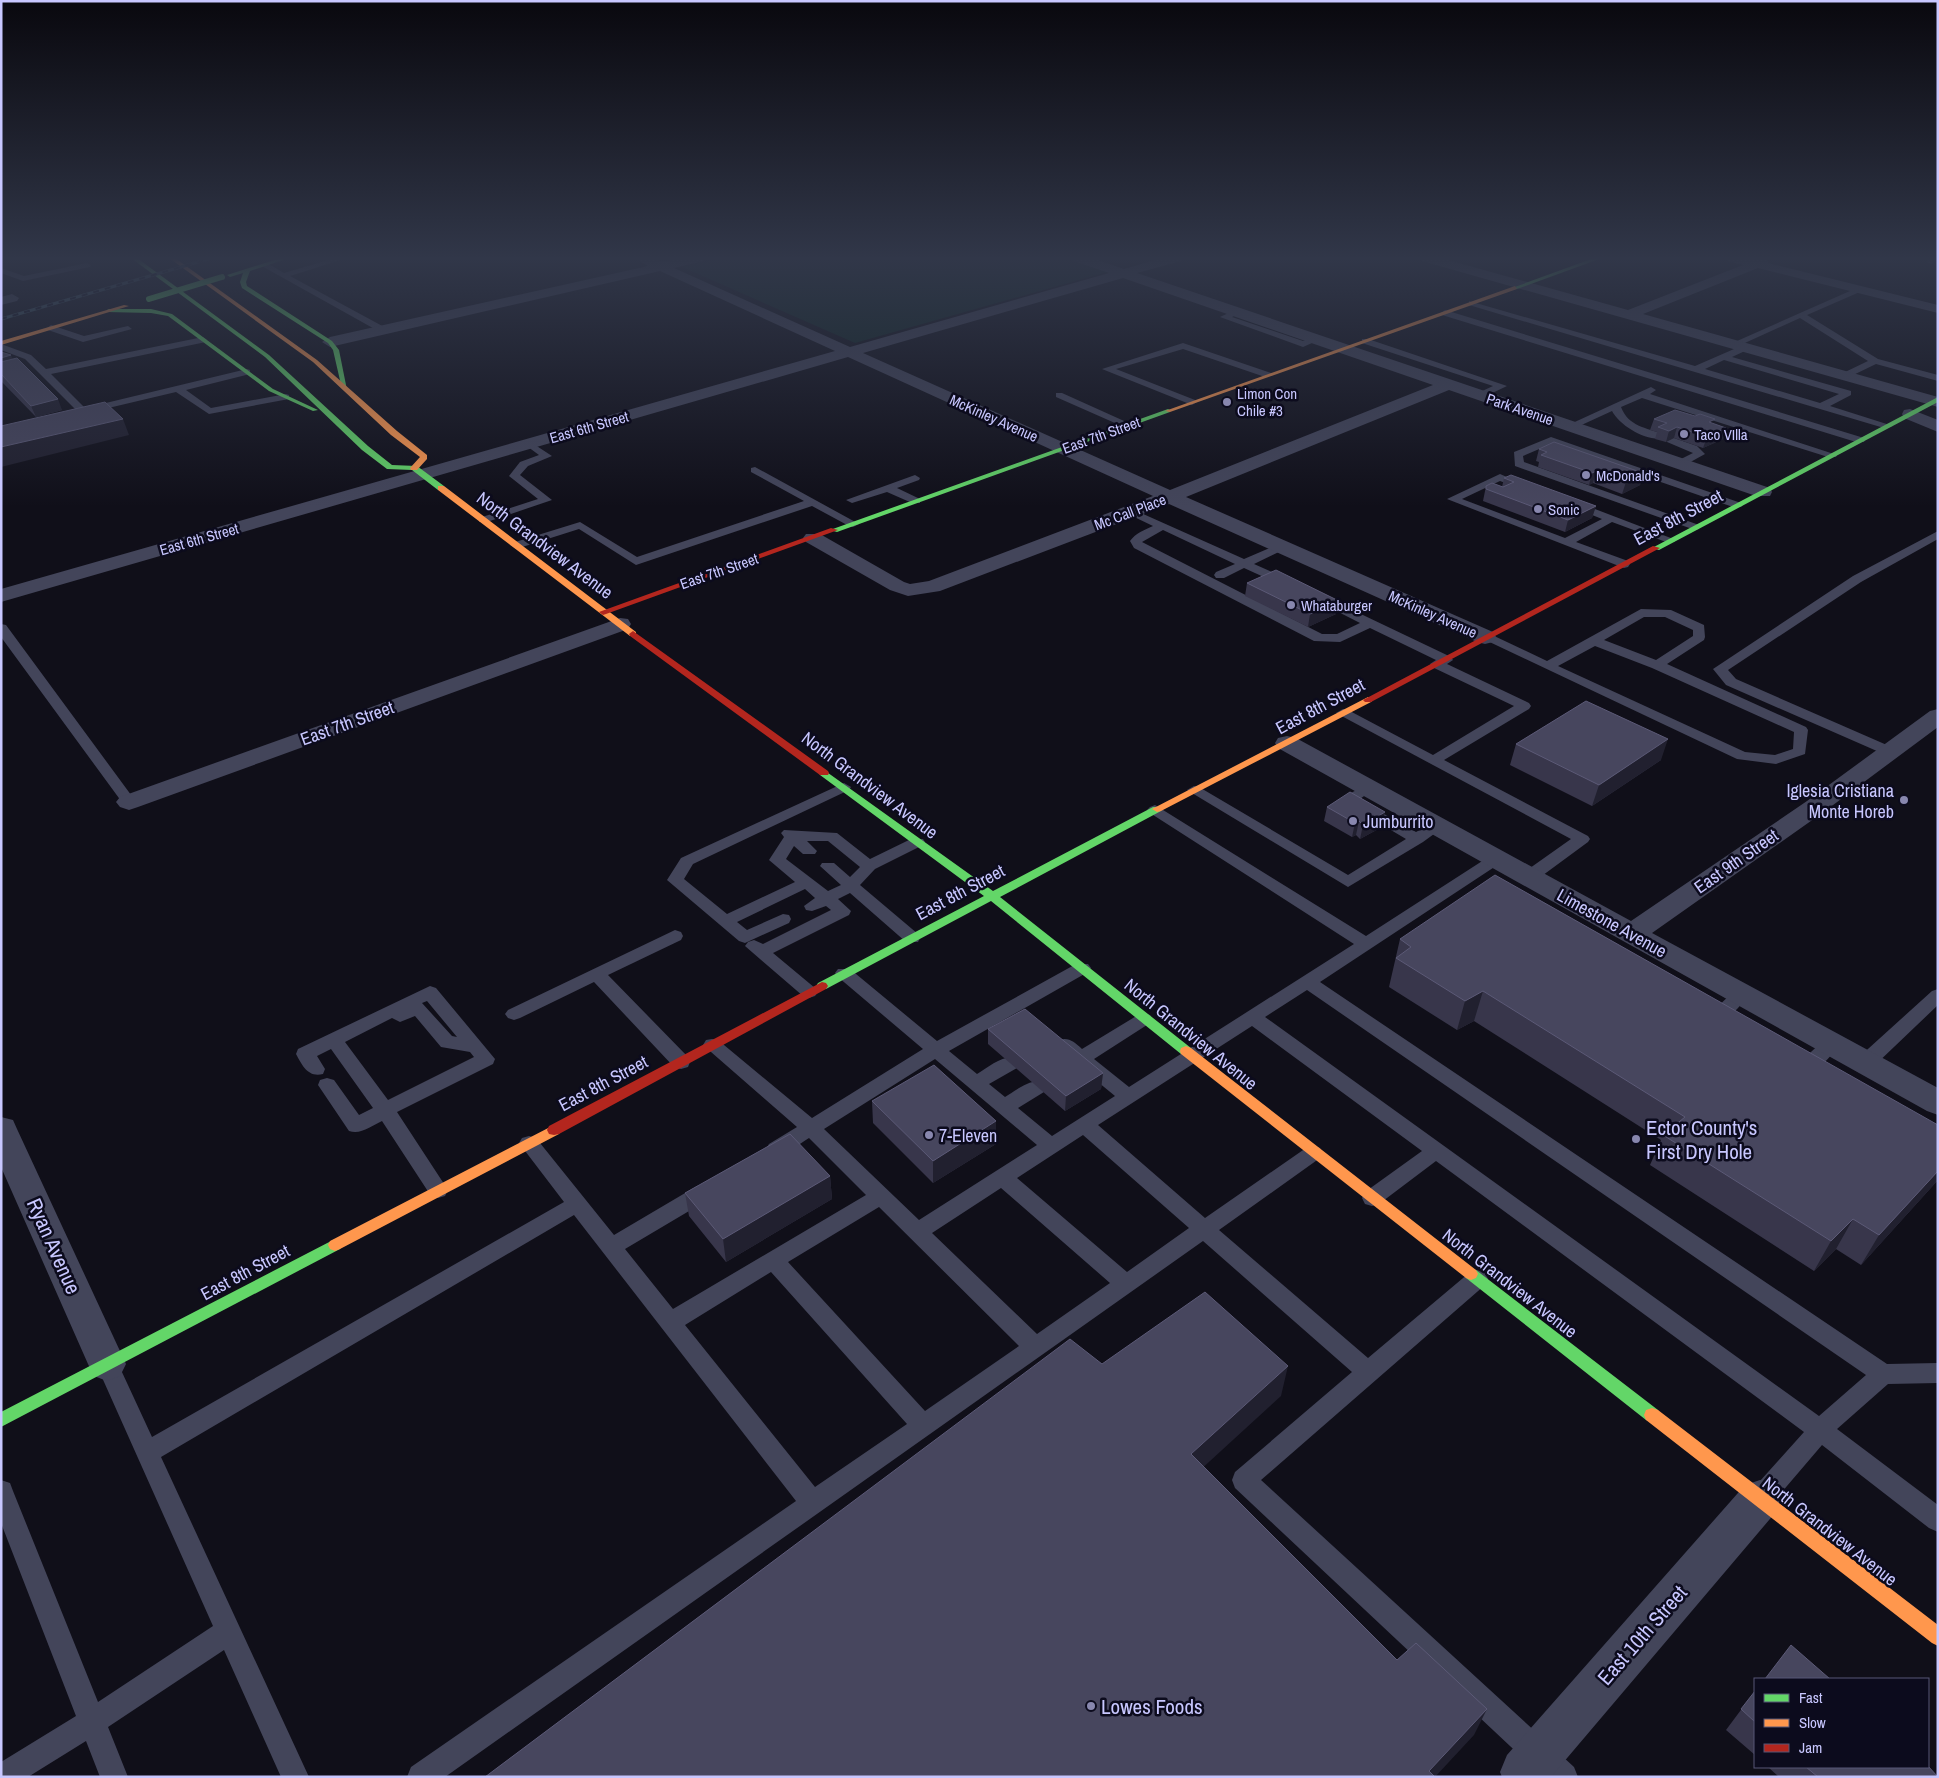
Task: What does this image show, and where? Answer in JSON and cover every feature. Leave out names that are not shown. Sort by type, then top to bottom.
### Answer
[{"type":"main road","points":[[204,341],[271,390],[336,420]]},
{"type":"main road","points":[[247,341],[267,356],[365,448],[390,467],[419,472],[424,457],[307,355],[288,341]]},
{"type":"main road","name":"East 7th Street","points":[[612,618],[813,538],[1365,341]]},
{"type":"main road","points":[[330,342],[336,350],[345,389]]},
{"type":"main road","name":"East 8th Street","points":[[1,1420],[529,1143],[991,895],[1441,662],[1485,637],[1936,401]]},
{"type":"main road","name":"North Grandview Avenue","points":[[419,472],[612,618],[991,895],[1313,1152],[1938,1637]]},
{"type":"street","points":[[330,342],[335,341]]},
{"type":"street","name":"McKinley Avenue","points":[[822,341],[1485,637]]},
{"type":"street","name":"East 6th Street","points":[[1,596],[419,472],[529,444],[885,341]]},
{"type":"street","name":"Park Avenue","points":[[1323,341],[1763,492]]},
{"type":"street","points":[[1707,341],[1734,350],[1844,376],[1936,401]]},
{"type":"street","name":"Mc Call Place","points":[[813,538],[897,586],[919,590],[966,576],[1132,512],[1449,384]]},
{"type":"street","points":[[1910,414],[1938,427]]},
{"type":"street","name":"East 7th Street","points":[[129,802],[612,618]]},
{"type":"street","name":"East 9th Street","points":[[1635,942],[1938,716]]},
{"type":"street","name":"Limestone Avenue","points":[[1286,743],[1368,788],[1427,833],[1496,859],[1529,877],[1558,902],[1741,994],[1938,1103]]},
{"type":"street","name":"Ryan Avenue","points":[[1,1129],[108,1364]]},
{"type":"street","name":"East 10th Street","points":[[1537,1770],[1760,1499]]},
{"type":"lane","points":[[46,372],[198,341]]},
{"type":"lane","points":[[1365,341],[1502,386],[1481,395]]},
{"type":"lane","points":[[1539,341],[1860,440]]},
{"type":"lane","points":[[1601,341],[1888,426]]},
{"type":"lane","points":[[1571,426],[1696,369],[1751,341]]},
{"type":"lane","points":[[1843,341],[1875,361],[1938,378]]},
{"type":"lane","points":[[1192,402],[1107,369],[1183,346],[1268,375]]},
{"type":"lane","points":[[1,347],[28,357],[46,372],[79,412],[247,372]]},
{"type":"lane","points":[[1734,350],[1848,393]]},
{"type":"lane","points":[[1844,376],[1875,361]]},
{"type":"lane","points":[[1822,406],[1868,383]]},
{"type":"lane","points":[[178,389],[210,411],[286,397]]},
{"type":"lane","points":[[1641,394],[1832,455]]},
{"type":"lane","points":[[1059,395],[1128,425]]},
{"type":"lane","points":[[1615,406],[1618,418],[1626,425],[1660,436]]},
{"type":"lane","points":[[1563,444],[1590,433]]},
{"type":"lane","points":[[1695,527],[1519,464],[1518,454],[1551,440],[1737,505]]},
{"type":"lane","points":[[1670,440],[1693,448],[1700,454],[1681,463]]},
{"type":"lane","points":[[483,520],[546,500],[514,476],[524,464],[547,456],[529,444]]},
{"type":"lane","points":[[755,470],[853,524]]},
{"type":"lane","points":[[1538,491],[1500,477],[1454,499],[1624,564]]},
{"type":"lane","points":[[852,500],[915,478]]},
{"type":"lane","points":[[888,488],[916,501]]},
{"type":"lane","points":[[1566,501],[1670,540]]},
{"type":"lane","points":[[516,546],[580,525],[636,561],[814,502]]},
{"type":"lane","points":[[1132,512],[1370,623],[1524,706],[1434,760]]},
{"type":"lane","points":[[1566,542],[1612,518]]},
{"type":"lane","points":[[1164,526],[1142,536],[1136,541],[1138,546],[1319,638],[1342,639],[1370,623]]},
{"type":"lane","points":[[1891,752],[1731,682],[1720,669],[1857,579],[1938,534]]},
{"type":"lane","points":[[1220,574],[1281,547]]},
{"type":"lane","points":[[1547,666],[1640,614],[1666,613],[1699,628],[1700,637],[1657,665]]},
{"type":"lane","points":[[1,628],[129,802]]},
{"type":"lane","points":[[1485,637],[1742,756],[1776,760],[1800,751],[1800,730],[1657,665],[1594,641]]},
{"type":"lane","points":[[1611,647],[1616,654],[1721,700],[1747,706]]},
{"type":"lane","points":[[1343,713],[1582,839],[1529,877]]},
{"type":"lane","points":[[809,992],[675,880],[687,861],[844,786]]},
{"type":"lane","points":[[1194,790],[1348,882],[1427,833]]},
{"type":"lane","points":[[1155,810],[1366,944]]},
{"type":"lane","points":[[773,820],[809,851]]},
{"type":"lane","points":[[792,836],[832,836],[869,866]]},
{"type":"lane","points":[[762,952],[842,911],[819,902],[805,883],[777,860],[792,836]]},
{"type":"lane","points":[[819,902],[850,887],[869,866],[917,842]]},
{"type":"lane","points":[[917,1232],[1001,1176],[1085,1125],[1252,1016],[1308,982],[1496,859]]},
{"type":"lane","points":[[828,866],[850,887],[912,938]]},
{"type":"lane","points":[[1468,877],[1484,886]]},
{"type":"lane","points":[[726,921],[805,883]]},
{"type":"lane","points":[[745,937],[783,919]]},
{"type":"lane","points":[[514,1014],[675,936]]},
{"type":"lane","points":[[761,1158],[936,1050],[1082,968]]},
{"type":"lane","points":[[844,973],[1050,1145]]},
{"type":"lane","points":[[596,974],[680,1062]]},
{"type":"lane","points":[[1308,982],[1883,1374],[1938,1373]]},
{"type":"lane","points":[[1716,1018],[1741,994]]},
{"type":"lane","points":[[1865,1063],[1938,995]]},
{"type":"lane","points":[[1014,1005],[1029,1017]]},
{"type":"lane","points":[[316,1069],[305,1054],[341,1036],[368,1032],[418,1008],[448,1042],[481,1052],[356,1126],[327,1085]]},
{"type":"lane","points":[[1700,1009],[1732,1028]]},
{"type":"lane","points":[[1252,1016],[1820,1430],[1938,1520]]},
{"type":"lane","points":[[1076,1061],[1144,1019]]},
{"type":"lane","points":[[1051,1035],[1076,1061],[1129,1097]]},
{"type":"lane","points":[[341,1036],[385,1110],[438,1190]]},
{"type":"lane","points":[[1805,1069],[1831,1044]]},
{"type":"lane","points":[[712,1045],[811,1128],[879,1197],[1036,1348]]},
{"type":"lane","points":[[1789,1060],[1822,1079]]},
{"type":"lane","points":[[976,1083],[1010,1062]]},
{"type":"lane","points":[[1004,1107],[1037,1087]]},
{"type":"lane","points":[[1085,1125],[1203,1230],[1368,1372]]},
{"type":"lane","points":[[529,1143],[813,1503]]},
{"type":"lane","points":[[1372,1198],[1436,1150]]},
{"type":"lane","points":[[421,1777],[1036,1348],[1313,1152]]},
{"type":"lane","points":[[1001,1176],[1126,1284]]},
{"type":"lane","points":[[611,1247],[719,1183]]},
{"type":"lane","points":[[671,1322],[879,1197]]},
{"type":"lane","points":[[148,1452],[577,1204]]},
{"type":"lane","points":[[774,1261],[924,1426]]},
{"type":"lane","points":[[1478,1279],[1244,1480],[1537,1770]]},
{"type":"lane","points":[[108,1364],[294,1777]]},
{"type":"lane","points":[[1760,1499],[1820,1430],[1883,1374]]},
{"type":"lane","points":[[1,1491],[114,1777]]},
{"type":"lane","points":[[2,1777],[92,1722],[229,1632]]},
{"type":"building","points":[[1,352],[11,355],[1,358]]},
{"type":"building","points":[[17,358],[58,399],[31,406],[1,374],[1,362]]},
{"type":"building","points":[[105,402],[123,419],[1,447],[1,426]]},
{"type":"building","points":[[1675,410],[1695,416],[1700,414],[1715,419],[1709,422],[1726,428],[1707,437],[1677,427],[1669,431],[1658,427],[1667,423],[1654,419]]},
{"type":"building","points":[[1554,442],[1643,473],[1626,482],[1596,471],[1592,473],[1541,455],[1547,452],[1539,449]]},
{"type":"building","points":[[1511,475],[1596,506],[1568,520],[1486,489],[1486,486],[1492,483],[1503,487],[1514,482],[1504,478]]},
{"type":"building","points":[[1276,570],[1339,601],[1310,614],[1247,583]]},
{"type":"building","points":[[1586,701],[1668,739],[1599,785],[1516,744]]},
{"type":"building","points":[[1350,792],[1385,812],[1363,825],[1359,821],[1355,823],[1327,807]]},
{"type":"building","points":[[1495,875],[1938,1125],[1938,1171],[1879,1235],[1853,1219],[1831,1241],[1663,1135],[1685,1117],[1483,991],[1465,1001],[1396,958],[1411,947],[1400,939]]},
{"type":"building","points":[[1025,1009],[1103,1073],[1066,1096],[988,1029]]},
{"type":"building","points":[[934,1065],[996,1121],[933,1161],[872,1101]]},
{"type":"building","points":[[790,1134],[830,1176],[723,1239],[685,1193]]},
{"type":"building","points":[[1205,1292],[1288,1366],[1191,1454],[1397,1660],[1416,1643],[1487,1709],[1429,1771],[1435,1777],[485,1777],[1070,1339],[1102,1364]]},
{"type":"building","points":[[1791,1645],[1829,1678],[1766,1678]]},
{"type":"building","points":[[1754,1692],[1754,1721],[1741,1709]]},
{"type":"building","points":[[1929,1767],[1938,1777],[1818,1777],[1807,1768]]},
{"type":"traffic: fast","points":[[205,341],[271,390],[315,410]]},
{"type":"traffic: fast","points":[[247,341],[267,356],[365,448],[390,467],[414,468],[441,488]]},
{"type":"traffic: fast","points":[[328,341],[336,350],[345,389]]},
{"type":"traffic: fast","points":[[1656,548],[1938,399]]},
{"type":"traffic: fast","points":[[834,530],[1168,411]]},
{"type":"traffic: fast","points":[[824,773],[991,895],[1186,1051]]},
{"type":"traffic: fast","points":[[822,986],[1157,809]]},
{"type":"traffic: fast","points":[[1,1420],[335,1245]]},
{"type":"traffic: fast","points":[[1471,1274],[1652,1415]]},
{"type":"traffic: slow","points":[[1,343],[8,341]]},
{"type":"traffic: slow","points":[[287,341],[315,361],[394,433],[424,457],[414,468]]},
{"type":"traffic: slow","points":[[1168,411],[1366,341]]},
{"type":"traffic: slow","points":[[441,488],[633,634]]},
{"type":"traffic: slow","points":[[1157,809],[1368,700]]},
{"type":"traffic: slow","points":[[1186,1051],[1471,1274]]},
{"type":"traffic: slow","points":[[335,1245],[554,1130]]},
{"type":"traffic: slow","points":[[1652,1415],[1938,1637]]},
{"type":"traffic: jam","points":[[603,612],[834,530]]},
{"type":"traffic: jam","points":[[1368,700],[1656,548]]},
{"type":"traffic: jam","points":[[633,634],[824,773]]},
{"type":"traffic: jam","points":[[554,1130],[822,986]]},
{"type":"place","name":"Limon Con Chile #3","points":[[1227,402]]},
{"type":"place","name":"Taco VIlla","points":[[1684,434]]},
{"type":"place","name":"McDonald's","points":[[1586,475]]},
{"type":"place","name":"Sonic","points":[[1538,509]]},
{"type":"place","name":"Whataburger","points":[[1291,605]]},
{"type":"place","name":"Iglesia Cristiana Monte Horeb","points":[[1904,800]]},
{"type":"place","name":"Jumburrito","points":[[1353,821]]},
{"type":"place","name":"7-Eleven","points":[[929,1135]]},
{"type":"place","name":"Ector County's First Dry Hole","points":[[1636,1139]]},
{"type":"place","name":"Lowes Foods","points":[[1091,1706]]}]
